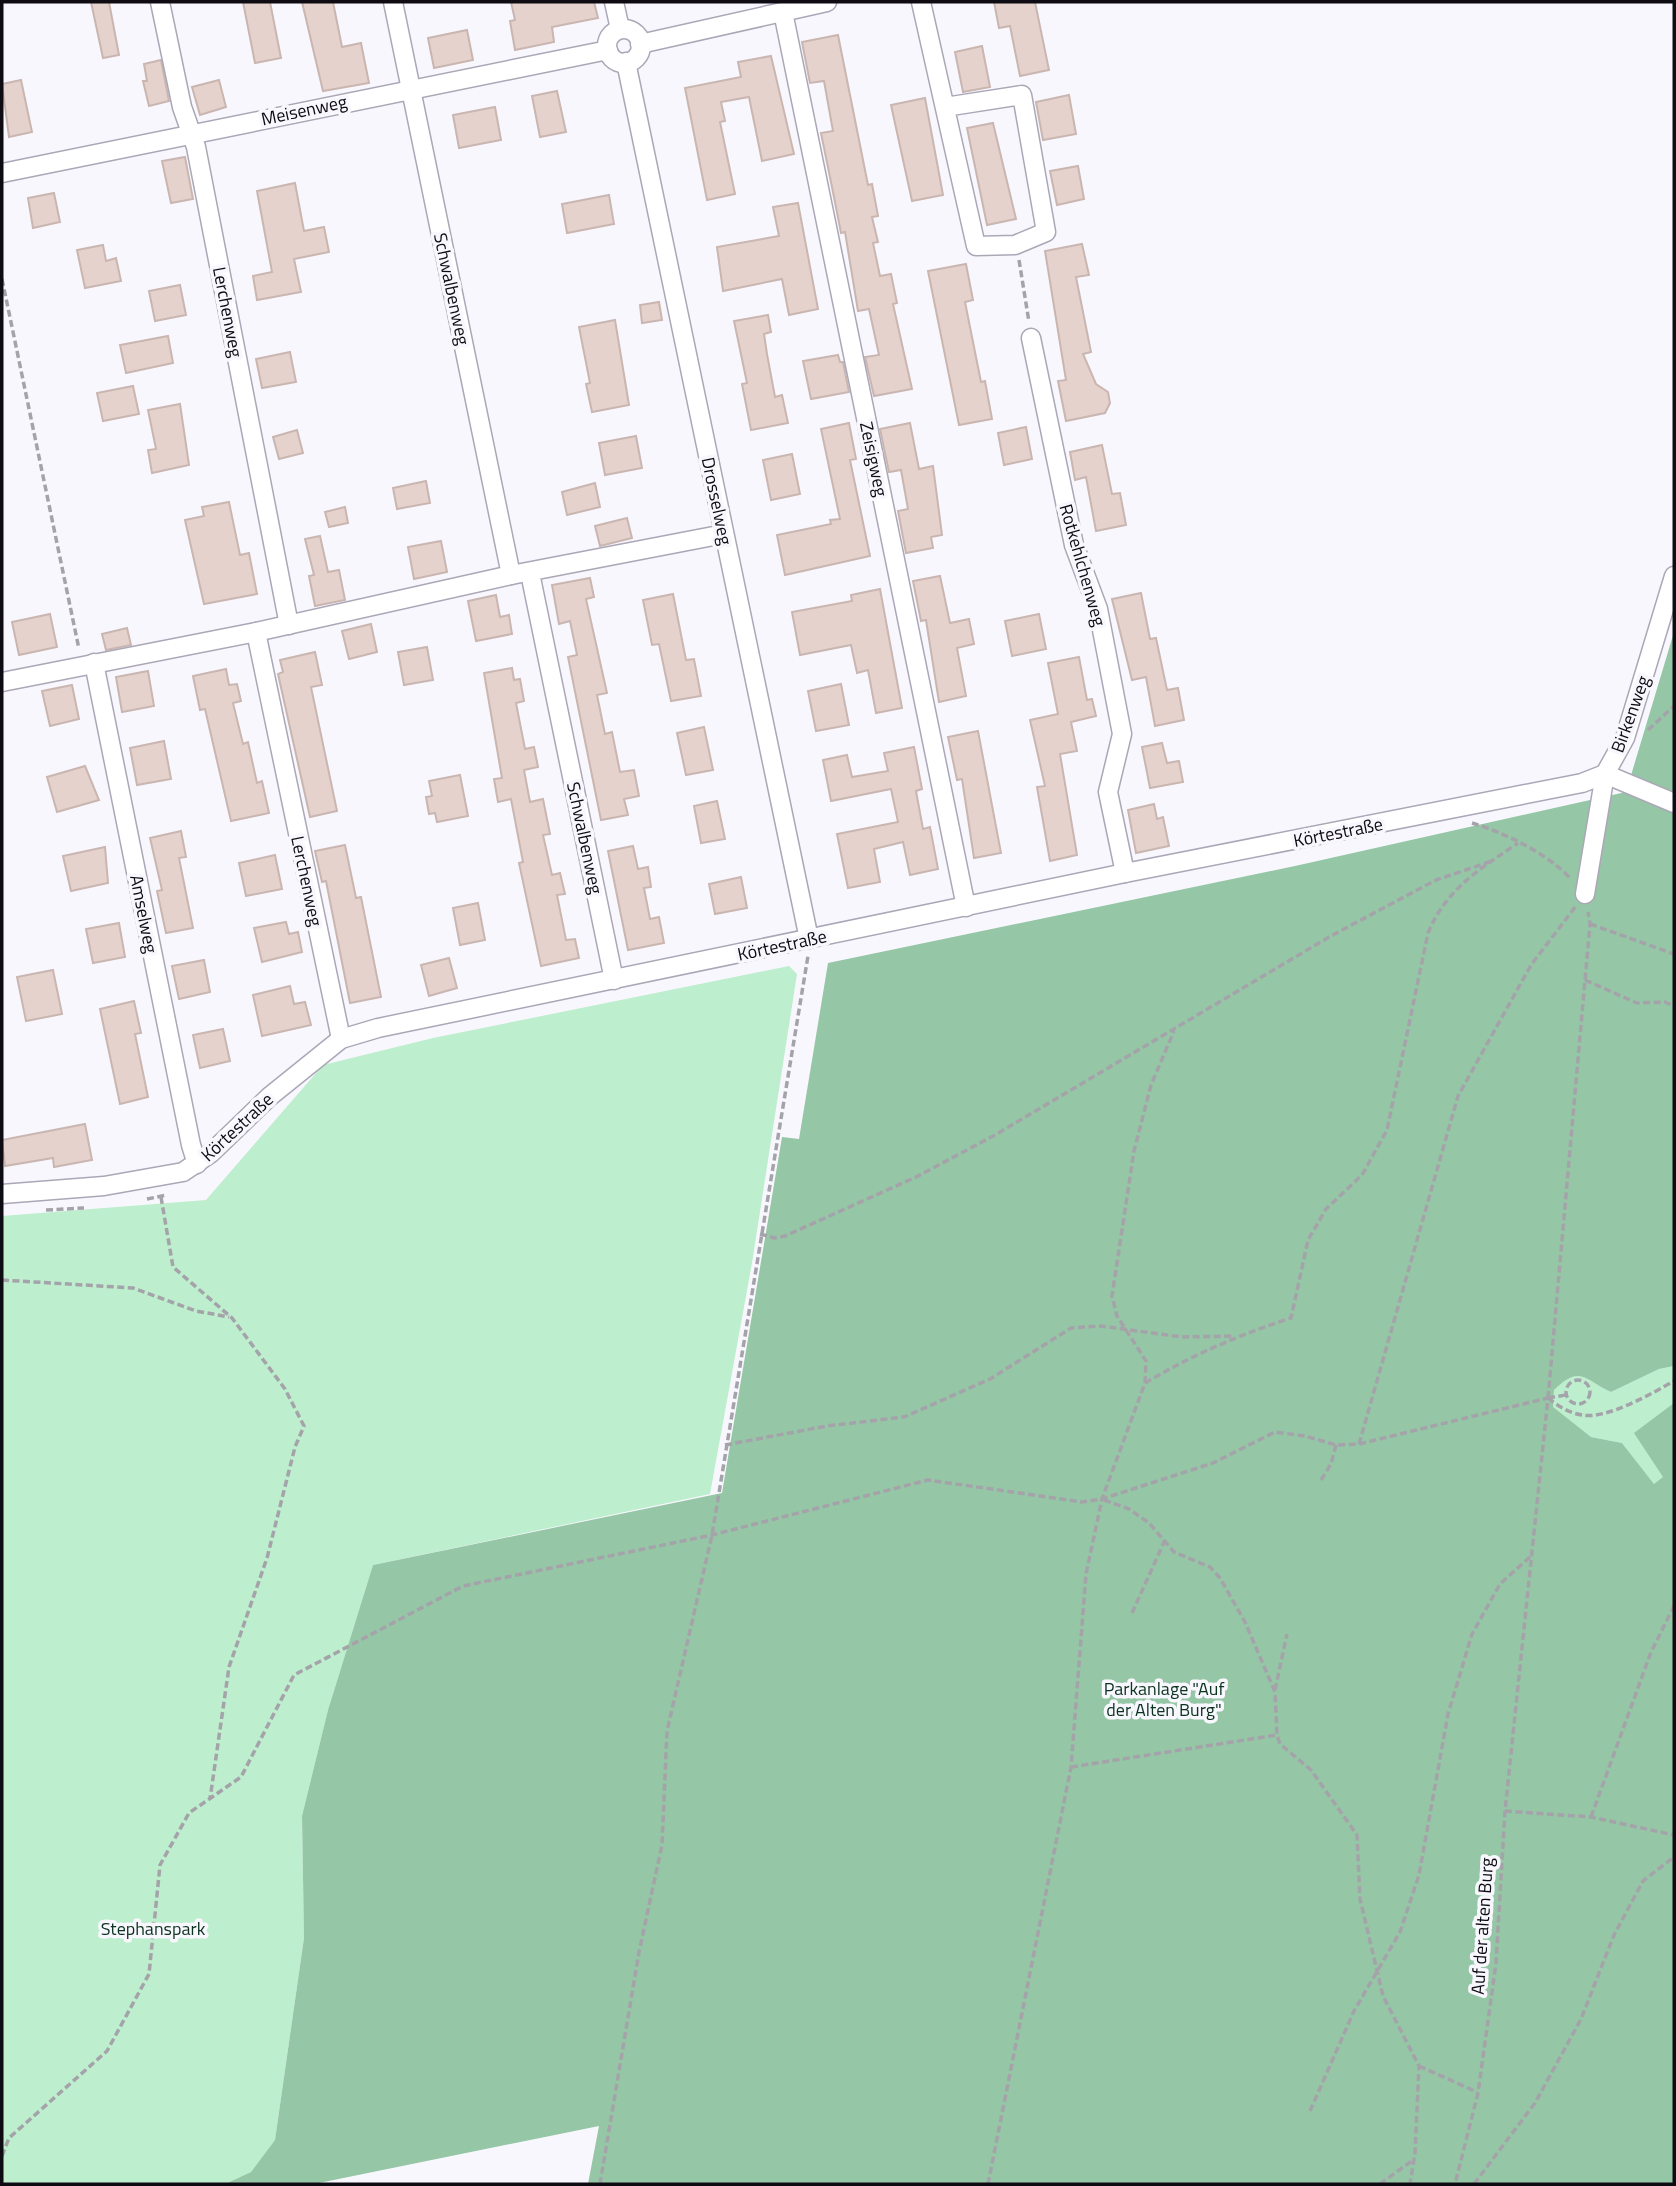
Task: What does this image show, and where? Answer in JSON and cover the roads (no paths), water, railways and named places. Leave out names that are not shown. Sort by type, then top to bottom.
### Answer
[{"type":"street","name":"Lerchenweg","points":[[160,2],[182,107],[191,134],[289,625]]},
{"type":"street","name":"Schwalbenweg","points":[[393,2],[511,575]]},
{"type":"street","points":[[614,2],[620,29]]},
{"type":"street","points":[[640,44],[827,2]]},
{"type":"street","points":[[921,2],[976,246],[1015,244],[1046,232],[1022,95],[945,107]]},
{"type":"street","name":"Zeisigweg","points":[[794,8],[966,906]]},
{"type":"street","points":[[620,29],[636,34],[640,44],[637,56],[626,62],[617,61],[608,50],[609,37],[620,29]]},
{"type":"street","name":"Meisenweg","points":[[2,173],[608,50]]},
{"type":"street","name":"Drosselweg","points":[[626,62],[808,948]]},
{"type":"street","name":"Rotkehlchenweg","points":[[1031,338],[1074,545],[1098,609],[1122,734],[1108,792],[1125,873]]},
{"type":"street","points":[[2,682],[256,632],[511,575],[724,534]]},
{"type":"street","name":"Schwalbenweg","points":[[530,573],[614,980]]},
{"type":"street","name":"Birkenweg","points":[[1585,894],[1605,774],[1625,738],[1674,576]]},
{"type":"street","name":"Lerchenweg","points":[[256,632],[341,1039]]},
{"type":"street","name":"Amselweg","points":[[88,664],[197,1164]]},
{"type":"street","points":[[1605,774],[1674,803]]},
{"type":"street","name":"Körtestraße","points":[[2,1194],[162,1177],[197,1164],[269,1097],[341,1039],[378,1028],[614,980],[808,948],[966,906],[1582,783],[1605,774]]},
{"type":"park label","name":"Parkanlage \"Auf der Alten Burg\"","points":[[1164,1698]]},
{"type":"park label","name":"Stephanspark","points":[[153,1928]]}]
